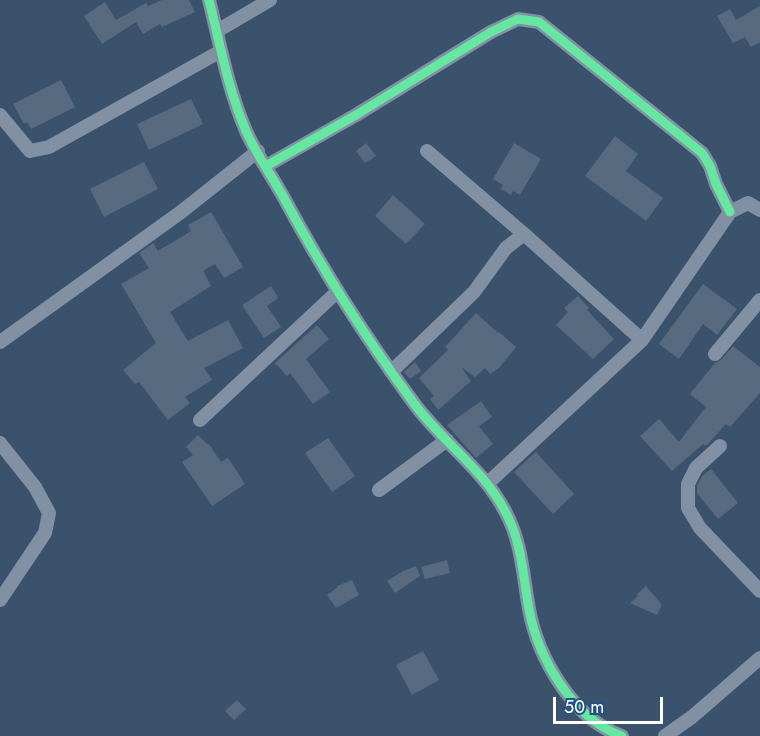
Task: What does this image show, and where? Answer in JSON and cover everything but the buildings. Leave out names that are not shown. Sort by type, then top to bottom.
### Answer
[{"type":"street","points":[[209,0],[225,70],[247,132],[309,245],[415,405],[488,483],[506,513],[519,544],[529,612],[546,660],[574,704],[607,731],[621,736]]},
{"type":"street","points":[[217,31],[270,0]]},
{"type":"street","points":[[266,166],[356,115],[491,32],[518,19],[539,22],[702,153],[730,212]]},
{"type":"street","points":[[3,125],[30,151],[49,147],[221,51]]},
{"type":"street","points":[[0,342],[181,212],[258,151]]},
{"type":"street","points":[[427,151],[642,340]]},
{"type":"street","points":[[488,483],[642,340],[730,212],[748,203],[760,210]]},
{"type":"street","points":[[391,372],[474,292],[506,249],[524,234]]},
{"type":"street","points":[[200,420],[338,291]]},
{"type":"street","points":[[715,354],[760,300]]},
{"type":"street","points":[[379,490],[447,440]]},
{"type":"street","points":[[0,443],[35,487],[49,513],[45,533],[0,600]]},
{"type":"street","points":[[720,446],[696,468],[688,484],[688,508],[700,528],[760,591]]},
{"type":"street","points":[[665,736],[692,717],[760,658]]},
{"type":"cycle path","points":[[209,0],[234,99],[254,148],[329,277],[378,353],[424,416],[497,497],[516,536],[529,609],[540,647],[560,684],[588,716],[604,728],[622,736]]},
{"type":"cycle path","points":[[266,166],[356,115],[491,32],[518,19],[539,22],[702,153],[730,212]]}]
